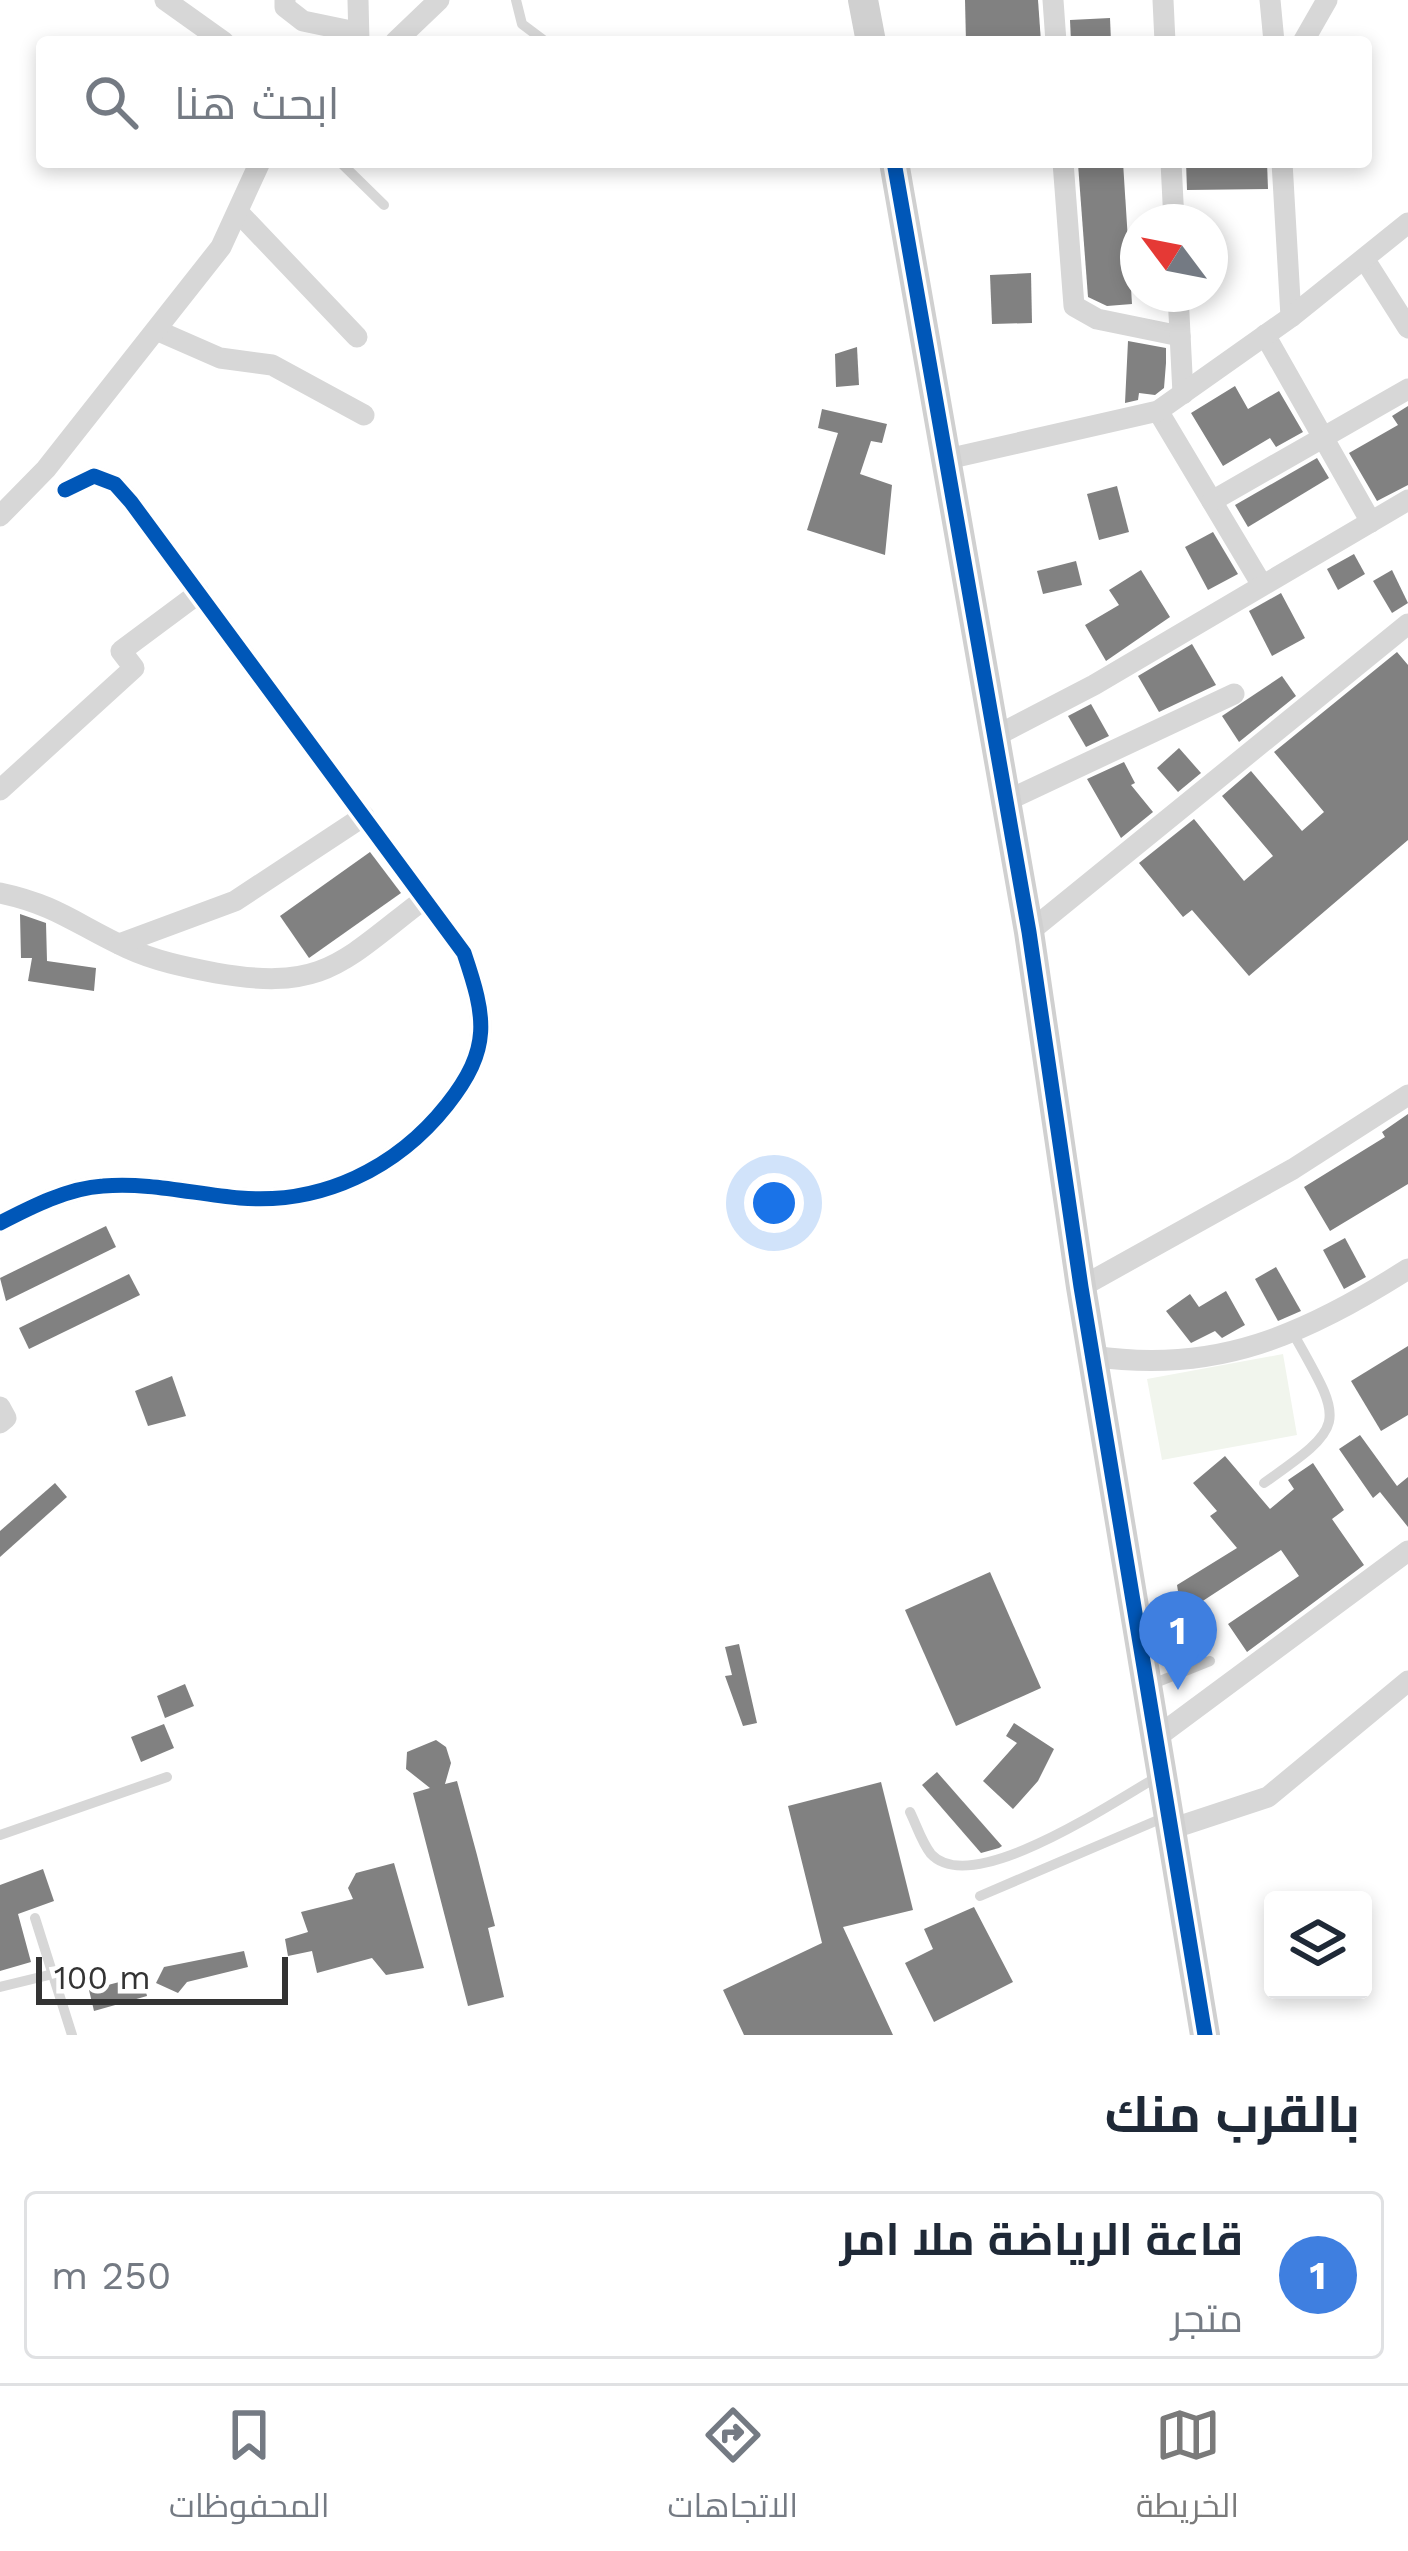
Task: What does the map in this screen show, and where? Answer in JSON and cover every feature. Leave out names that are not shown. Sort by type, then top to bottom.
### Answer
[{"type":"street","points":[[165,0],[216,36]]},
{"type":"street","points":[[285,0],[285,7],[303,21],[355,36]]},
{"type":"street","points":[[358,0],[358,36]]},
{"type":"street","points":[[401,36],[439,0]]},
{"type":"street","points":[[863,0],[870,36]]},
{"type":"street","points":[[1053,0],[1056,36]]},
{"type":"street","points":[[1163,0],[1165,36]]},
{"type":"street","points":[[1270,0],[1273,36]]},
{"type":"street","points":[[1307,36],[1327,0]]},
{"type":"street","points":[[0,516],[46,470],[221,248],[257,168]]},
{"type":"street","points":[[895,168],[1029,932],[1081,1287],[1205,2035]]},
{"type":"street","points":[[1063,168],[1074,306],[1096,320],[1180,336]]},
{"type":"street","points":[[1171,168],[1173,204]]},
{"type":"street","points":[[1282,168],[1291,316]]},
{"type":"street","points":[[238,212],[356,338]]},
{"type":"street","points":[[943,460],[1158,411],[1291,316],[1407,223]]},
{"type":"street","points":[[1365,260],[1408,328]]},
{"type":"street","points":[[1179,312],[1183,394]]},
{"type":"street","points":[[156,330],[220,358],[272,365],[364,415]]},
{"type":"street","points":[[1265,335],[1370,522]]},
{"type":"street","points":[[1212,501],[1408,389]]},
{"type":"street","points":[[1158,411],[1262,585]]},
{"type":"street","points":[[0,1223],[100,1186],[244,1198],[309,1193],[358,1180],[422,1137],[468,1079],[481,1045],[483,1010],[464,953],[199,593],[115,484],[94,476],[65,490]]},
{"type":"street","points":[[992,738],[1408,500]]},
{"type":"street","points":[[0,790],[134,668],[121,652],[199,593]]},
{"type":"street","points":[[1029,932],[1408,624]]},
{"type":"street","points":[[1004,802],[1234,694]]},
{"type":"street","points":[[119,944],[235,902],[364,816]]},
{"type":"street","points":[[0,893],[46,903],[119,944],[166,963],[291,981],[340,964],[423,900]]},
{"type":"street","points":[[1081,1287],[1275,1180],[1408,1095]]},
{"type":"street","points":[[1093,1356],[1151,1365],[1240,1352],[1294,1335],[1406,1273]]},
{"type":"street","points":[[0,1407],[6,1418],[0,1423]]},
{"type":"street","points":[[1156,1737],[1408,1551]]},
{"type":"street","points":[[1170,1822],[1268,1797],[1408,1681]]},
{"type":"lane","points":[[516,0],[522,24],[539,36]]},
{"type":"lane","points":[[346,168],[384,205]]},
{"type":"lane","points":[[1264,1484],[1322,1442],[1330,1419],[1327,1394],[1294,1335]]},
{"type":"lane","points":[[1147,1686],[1210,1661]]},
{"type":"lane","points":[[910,1812],[931,1854],[949,1865],[975,1868],[1019,1852],[1162,1775]]},
{"type":"lane","points":[[0,1835],[167,1777]]},
{"type":"lane","points":[[980,1896],[1170,1822]]},
{"type":"lane","points":[[35,1918],[72,2035]]},
{"type":"lane","points":[[0,1987],[53,1974]]},
{"type":"shaded area","points":[[1283,1354],[1297,1435],[1162,1460],[1147,1379]]},
{"type":"building","points":[[965,0],[1038,0],[1041,36],[966,36]]},
{"type":"building","points":[[1110,18],[1111,36],[1071,36],[1070,20]]},
{"type":"building","points":[[1078,168],[1123,168],[1120,305],[1107,306],[1088,297]]},
{"type":"building","points":[[1186,168],[1267,168],[1268,189],[1187,190]]},
{"type":"building","points":[[1031,273],[1032,323],[992,324],[990,275]]},
{"type":"building","points":[[1128,341],[1166,348],[1166,363],[1164,388],[1155,395],[1139,393],[1138,400],[1125,403]]},
{"type":"building","points":[[857,347],[859,385],[836,387],[835,354]]},
{"type":"building","points":[[1235,386],[1248,409],[1279,391],[1303,432],[1276,447],[1270,438],[1223,466],[1191,413]]},
{"type":"building","points":[[1408,406],[1408,485],[1377,501],[1349,453],[1398,425],[1392,416]]},
{"type":"building","points":[[822,409],[887,424],[882,443],[871,441],[860,474],[892,485],[885,555],[807,530],[838,433],[818,428]]},
{"type":"building","points":[[1317,458],[1329,478],[1248,527],[1235,505]]},
{"type":"building","points":[[1117,486],[1129,532],[1099,540],[1087,494]]},
{"type":"building","points":[[1213,532],[1238,574],[1208,590],[1185,547]]},
{"type":"building","points":[[1354,554],[1365,574],[1338,590],[1327,569]]},
{"type":"building","points":[[1076,561],[1082,585],[1043,594],[1037,571]]},
{"type":"building","points":[[1141,570],[1170,617],[1106,661],[1085,625],[1119,605],[1109,590]]},
{"type":"building","points":[[1392,570],[1408,603],[1392,613],[1373,581]]},
{"type":"building","points":[[1281,593],[1305,638],[1272,656],[1249,611]]},
{"type":"building","points":[[1192,644],[1216,685],[1159,712],[1138,676]]},
{"type":"building","points":[[1397,652],[1408,665],[1408,840],[1249,976],[1192,910],[1183,917],[1139,863],[1194,819],[1244,881],[1273,856],[1222,796],[1251,771],[1302,831],[1324,812],[1274,752]]},
{"type":"building","points":[[1282,676],[1296,696],[1239,742],[1222,716]]},
{"type":"building","points":[[1091,704],[1109,736],[1086,747],[1068,716]]},
{"type":"building","points":[[1179,748],[1201,773],[1178,792],[1157,768]]},
{"type":"building","points":[[1124,762],[1135,783],[1131,785],[1153,812],[1121,838],[1087,779]]},
{"type":"building","points":[[370,852],[401,893],[309,958],[280,916]]},
{"type":"building","points":[[20,914],[46,923],[47,961],[96,968],[94,991],[28,981],[32,958],[21,958]]},
{"type":"building","points":[[1408,1114],[1408,1184],[1330,1231],[1304,1187],[1385,1137],[1382,1132]]},
{"type":"building","points":[[106,1226],[116,1247],[6,1301],[0,1278]]},
{"type":"building","points":[[1345,1238],[1366,1277],[1344,1289],[1323,1250]]},
{"type":"building","points":[[1276,1267],[1301,1311],[1278,1321],[1255,1279]]},
{"type":"building","points":[[129,1274],[140,1295],[29,1349],[19,1328]]},
{"type":"building","points":[[1226,1291],[1245,1325],[1222,1338],[1215,1331],[1191,1343],[1166,1311],[1190,1294],[1199,1307]]},
{"type":"building","points":[[1408,1346],[1408,1415],[1381,1431],[1351,1381]]},
{"type":"building","points":[[172,1376],[186,1416],[148,1426],[135,1391]]},
{"type":"building","points":[[1360,1435],[1397,1486],[1408,1477],[1408,1527],[1380,1492],[1373,1498],[1339,1449]]},
{"type":"building","points":[[1225,1456],[1270,1509],[1294,1489],[1288,1480],[1313,1463],[1344,1510],[1332,1519],[1364,1565],[1247,1652],[1228,1624],[1299,1576],[1281,1550],[1192,1608],[1181,1610],[1177,1585],[1237,1548],[1210,1516],[1217,1511],[1193,1483]]},
{"type":"building","points":[[55,1483],[67,1497],[0,1557],[0,1531]]},
{"type":"building","points":[[990,1572],[1041,1688],[956,1726],[905,1610]]},
{"type":"building","points":[[739,1644],[757,1723],[743,1726],[725,1676],[732,1675],[725,1647]]},
{"type":"building","points":[[185,1684],[194,1706],[165,1718],[157,1696]]},
{"type":"building","points":[[1014,1723],[1054,1749],[1038,1781],[1013,1809],[983,1781],[1017,1743],[1006,1736]]},
{"type":"building","points":[[164,1724],[174,1748],[141,1762],[131,1737]]},
{"type":"building","points":[[436,1740],[446,1747],[451,1763],[445,1784],[457,1781],[477,1855],[495,1926],[488,1928],[504,1997],[468,2006],[413,1793],[430,1788],[406,1769],[407,1752]]},
{"type":"building","points":[[937,1772],[1002,1846],[981,1853],[922,1785]]},
{"type":"building","points":[[881,1782],[913,1910],[843,1927],[893,2035],[744,2035],[723,1990],[822,1943],[788,1806]]},
{"type":"building","points":[[394,1863],[424,1968],[386,1975],[372,1958],[317,1973],[312,1951],[288,1956],[285,1939],[308,1932],[301,1912],[353,1899],[348,1888],[356,1873]]},
{"type":"building","points":[[43,1869],[54,1901],[18,1914],[31,1962],[0,1971],[0,1885]]},
{"type":"building","points":[[974,1907],[1013,1982],[934,2022],[905,1963],[933,1949],[924,1929]]},
{"type":"building","points":[[244,1951],[248,1967],[187,1982],[178,1993],[156,1983],[164,1967]]},
{"type":"building","points":[[142,1976],[147,1996],[94,2011],[89,1990]]},
{"type":"cycle path","points":[[895,168],[1029,932],[1081,1287],[1205,2035]]},
{"type":"cycle path","points":[[0,1223],[50,1199],[90,1188],[137,1186],[270,1199],[356,1178],[405,1147],[447,1105],[472,1066],[481,1032],[477,996],[464,953],[131,502],[115,484],[94,476],[65,490]]},
{"type":"place","name":"قاعة الرياضة ملا امر","points":[[1178,1690]]}]
